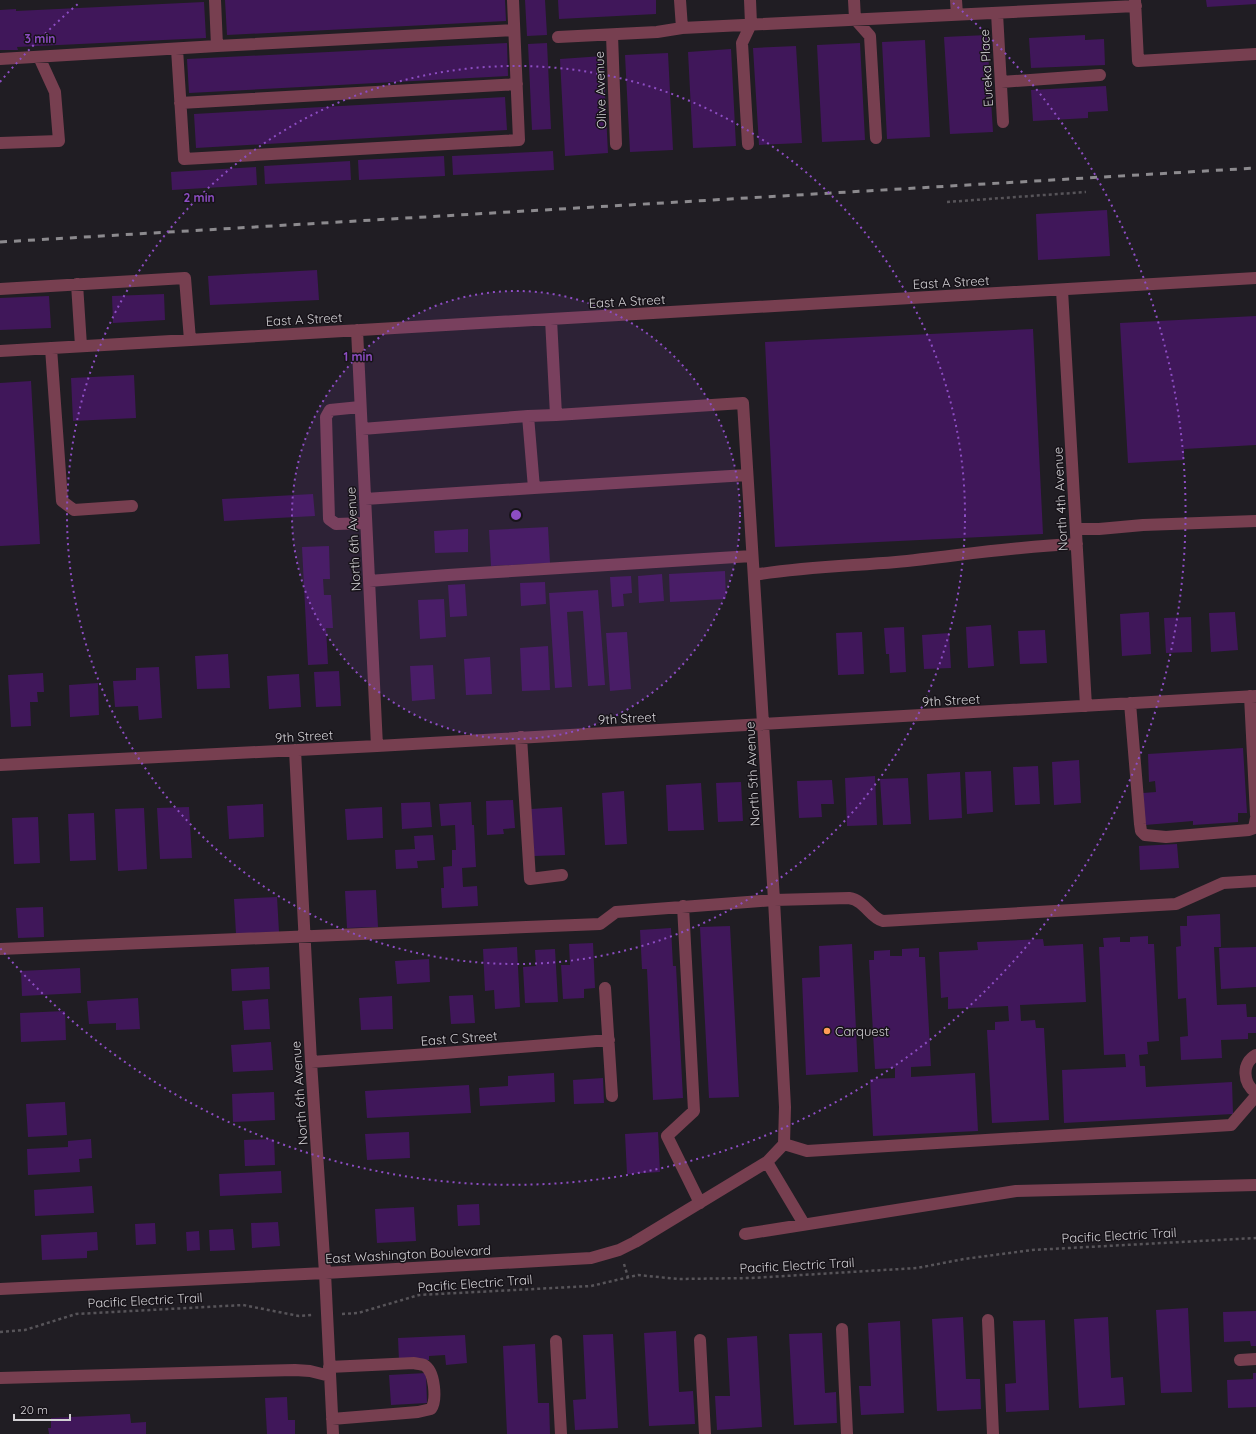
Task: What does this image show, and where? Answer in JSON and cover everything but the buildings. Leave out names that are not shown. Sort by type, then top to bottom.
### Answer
[{"type":"street","points":[[215,0],[217,46]]},
{"type":"street","points":[[177,49],[184,159],[519,140],[513,0]]},
{"type":"street","points":[[680,0],[682,28]]},
{"type":"street","points":[[748,144],[742,43],[751,24],[750,0]]},
{"type":"street","points":[[854,0],[855,19],[870,36],[876,138]]},
{"type":"street","points":[[956,0],[957,15]]},
{"type":"street","points":[[558,37],[657,32],[682,28],[751,24],[997,13],[1060,5],[1135,3],[1138,61],[1256,54]]},
{"type":"street","name":"Eureka Place","points":[[997,13],[1003,122]]},
{"type":"street","points":[[0,59],[514,30]]},
{"type":"street","name":"Olive Avenue","points":[[612,35],[616,144]]},
{"type":"street","points":[[0,143],[59,141],[55,92],[39,57]]},
{"type":"street","points":[[1000,82],[1100,75]]},
{"type":"street","points":[[180,103],[516,84]]},
{"type":"street","points":[[0,289],[185,278],[190,340]]},
{"type":"street","name":"East A Street","points":[[0,351],[1256,278]]},
{"type":"street","points":[[77,284],[81,346]]},
{"type":"street","name":"North 4th Avenue","points":[[1062,290],[1086,706]]},
{"type":"street","points":[[362,429],[556,415],[551,319]]},
{"type":"street","name":"North 6th Avenue","points":[[357,330],[378,746]]},
{"type":"street","points":[[51,348],[62,501],[74,510],[132,506]]},
{"type":"street","name":"North 5th Avenue","points":[[556,415],[743,403],[774,900],[785,1107],[784,1144]]},
{"type":"street","points":[[360,407],[330,410],[326,417],[329,518],[336,524],[366,523]]},
{"type":"street","points":[[528,416],[534,488]]},
{"type":"street","points":[[365,499],[747,475]]},
{"type":"street","points":[[1076,529],[1256,521]]},
{"type":"street","points":[[754,574],[777,570],[896,562],[1041,545],[1077,544]]},
{"type":"street","points":[[369,581],[752,556]]},
{"type":"street","points":[[1253,696],[1256,815]]},
{"type":"street","name":"9th Street","points":[[0,765],[763,725],[1253,696]]},
{"type":"street","points":[[1130,703],[1140,824],[1145,835],[1166,836],[1249,830],[1255,825]]},
{"type":"street","points":[[521,737],[530,879],[562,875]]},
{"type":"street","name":"North 6th Avenue","points":[[295,750],[304,936],[325,1273],[333,1434]]},
{"type":"street","points":[[0,949],[600,924],[616,912],[774,900],[856,899],[861,902],[878,920],[884,922],[1176,904],[1223,883],[1256,881]]},
{"type":"street","points":[[683,906],[694,1111],[667,1136],[700,1203]]},
{"type":"street","points":[[605,988],[612,1096]]},
{"type":"street","name":"East C Street","points":[[311,1062],[609,1040]]},
{"type":"street","points":[[784,1144],[807,1151],[1231,1125],[1256,1094],[1247,1084],[1245,1076],[1249,1062],[1256,1055]]},
{"type":"street","name":"East Washington Boulevard","points":[[0,1289],[591,1258],[619,1250],[635,1242],[767,1162],[784,1144]]},
{"type":"street","points":[[767,1162],[804,1224]]},
{"type":"street","points":[[745,1234],[1016,1191],[1256,1185]]},
{"type":"street","points":[[988,1320],[993,1434]]},
{"type":"street","points":[[842,1329],[847,1434]]},
{"type":"street","points":[[700,1340],[705,1434]]},
{"type":"street","points":[[556,1341],[561,1434]]},
{"type":"street","points":[[1240,1360],[1256,1359]]},
{"type":"street","points":[[0,1378],[294,1370],[330,1372],[414,1363],[424,1365],[431,1373],[434,1388],[433,1406],[431,1409],[418,1412],[332,1419]]},
{"type":"path","points":[[947,202],[1086,192]]},
{"type":"path","name":"Pacific Electric Trail","points":[[342,1314],[358,1313],[419,1295],[591,1286],[638,1275],[678,1279],[752,1278],[917,1268],[964,1259],[1032,1250],[1256,1238]]},
{"type":"path","name":"Pacific Electric Trail","points":[[0,1332],[25,1330],[76,1314],[235,1305],[243,1305],[299,1316],[316,1315]]},
{"type":"railway","points":[[0,242],[1256,168]]},
{"type":"place","name":"Carquest","points":[[827,1031]]}]
